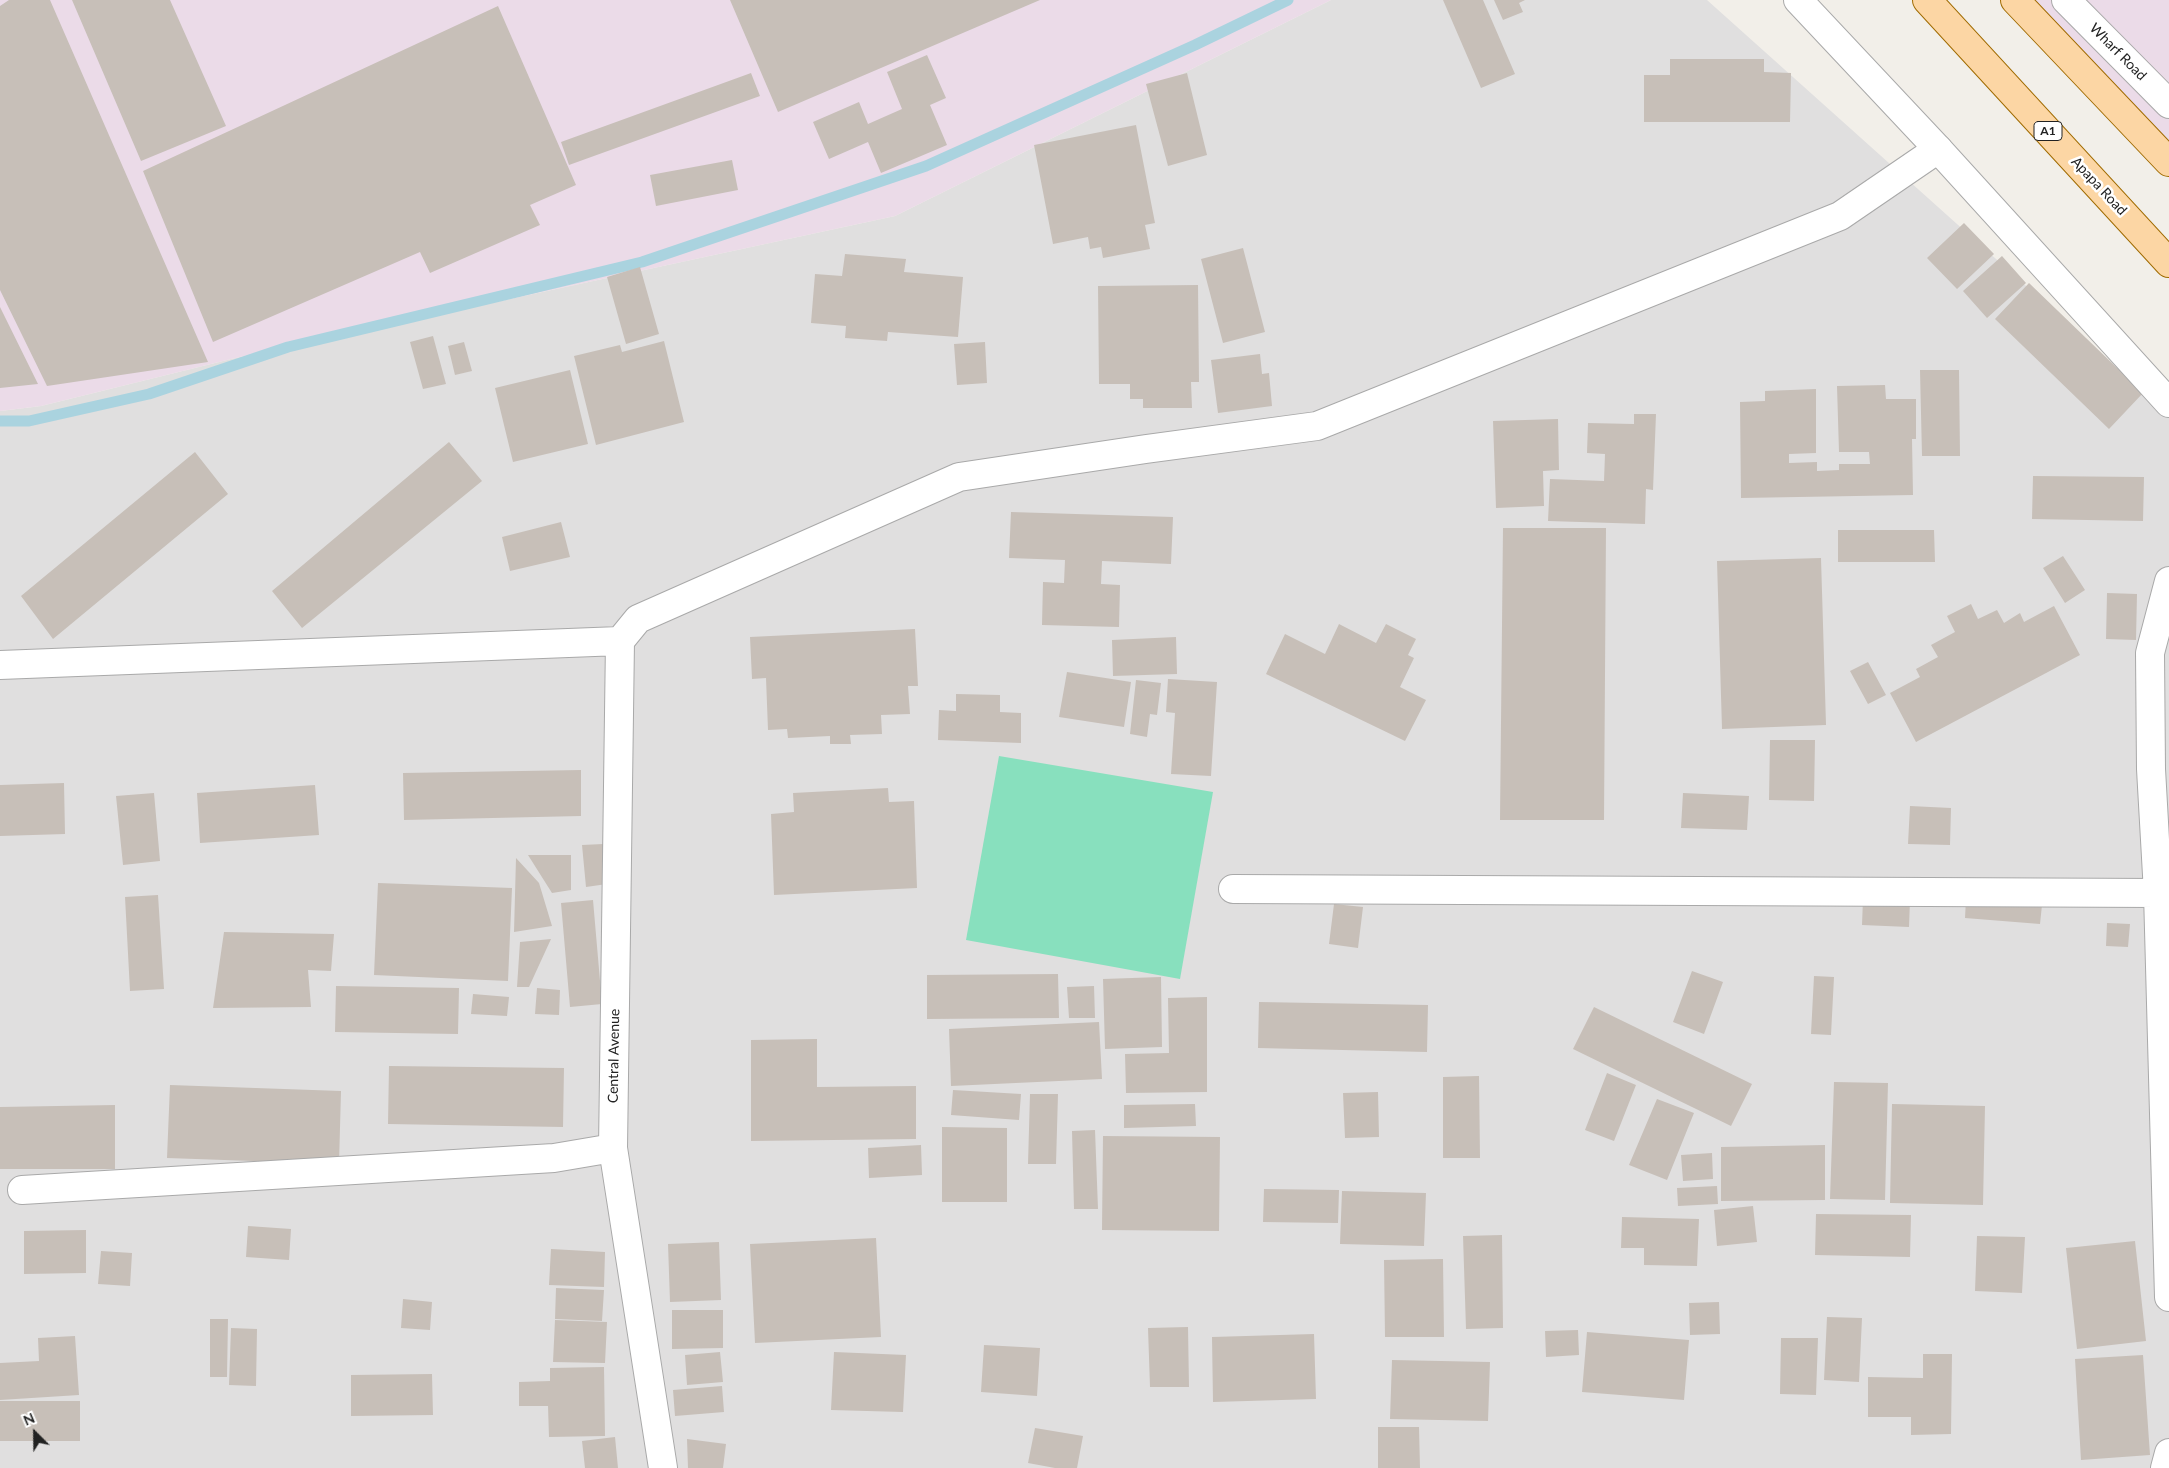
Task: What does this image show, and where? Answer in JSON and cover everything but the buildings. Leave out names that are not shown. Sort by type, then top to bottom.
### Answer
[{"type":"main road","name":"Apapa Road","points":[[1927,0],[2169,263]]},
{"type":"main road","points":[[2015,0],[2169,162]]},
{"type":"street","points":[[1798,0],[1938,149],[2169,403]]},
{"type":"street","name":"Wharf Road","points":[[2066,0],[2169,104]]},
{"type":"street","points":[[0,665],[620,641],[638,619],[959,477],[1317,426],[1840,216],[1938,149]]},
{"type":"street","points":[[2169,581],[2150,653],[2150,769],[2158,893],[2169,1297]]},
{"type":"street","name":"Central Avenue","points":[[620,641],[613,1148],[663,1468]]},
{"type":"street","points":[[1233,889],[2158,893]]},
{"type":"street","points":[[22,1190],[554,1158],[613,1148]]},
{"type":"street","points":[[2165,1468],[2169,1453]]},
{"type":"shaded area","points":[[0,0],[1331,0],[895,216],[231,359],[41,406],[0,411]]},
{"type":"shaded area","points":[[1331,0],[1707,0],[2169,414],[2169,1468],[0,1468],[0,411],[41,406],[231,359],[895,216]]},
{"type":"shaded area","points":[[2011,0],[2169,0],[2169,163]]},
{"type":"green space","points":[[999,756],[1213,792],[1180,979],[966,940]]},
{"type":"waterway","points":[[0,421],[29,421],[149,394],[288,347],[642,262],[926,166],[1195,45],[1288,0]]}]
